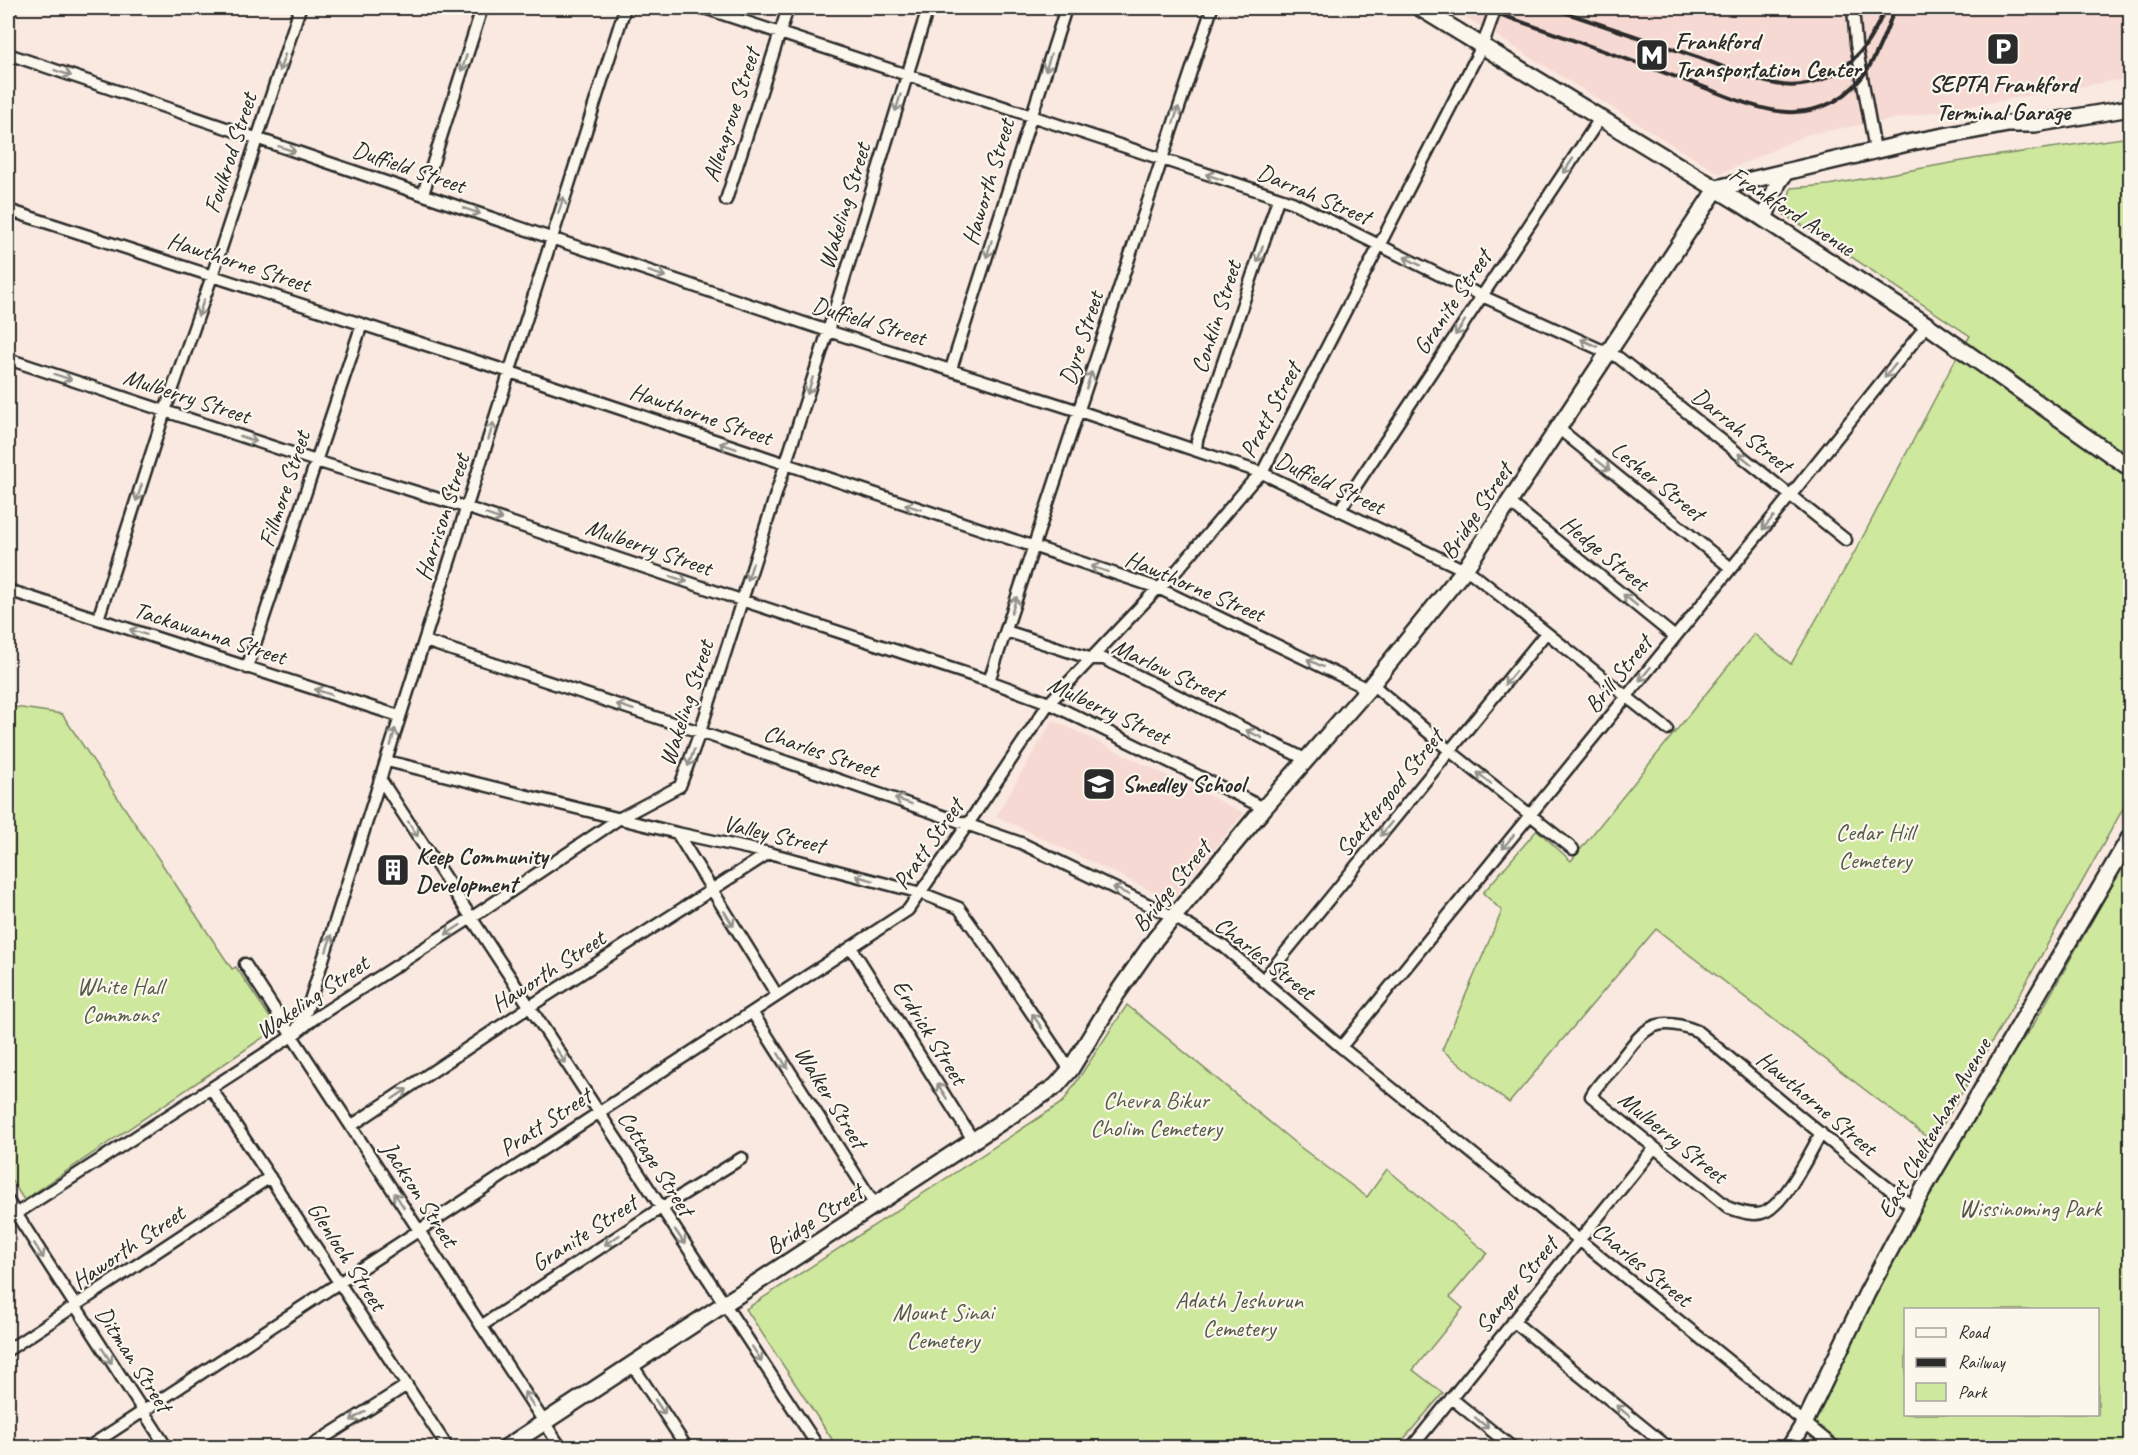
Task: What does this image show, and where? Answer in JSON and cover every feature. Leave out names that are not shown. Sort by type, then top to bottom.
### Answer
[{"type":"main road","name":"Frankford Avenue","points":[[1420,8],[1717,188],[1927,325],[2130,468]]},
{"type":"main road","points":[[1717,188],[1875,150],[2008,124],[2035,124],[2130,108]]},
{"type":"main road","points":[[1764,219],[1778,183],[1785,173]]},
{"type":"main road","name":"Bridge Street","points":[[505,1448],[1056,1086],[1070,1070],[1116,995],[1174,916],[1370,686],[1465,569],[1717,188]]},
{"type":"main road","name":"East Cheltenham Avenue","points":[[1789,1448],[1913,1207],[2130,837]]},
{"type":"street","name":"Foulkrod Street","points":[[98,619],[300,8]]},
{"type":"street","points":[[423,194],[482,8]]},
{"type":"street","name":"Harrison Street","points":[[292,1036],[306,1012],[625,8]]},
{"type":"street","name":"Darrah Street","points":[[704,8],[1292,202],[1482,296],[1609,352],[1846,540]]},
{"type":"street","name":"Allengrove Street","points":[[726,200],[788,8]]},
{"type":"street","name":"Wakeling Street","points":[[11,1216],[292,1036],[312,1020],[471,918],[620,818],[680,786],[700,732],[828,331],[928,8]]},
{"type":"street","name":"Haworth Street","points":[[951,369],[1066,8]]},
{"type":"street","name":"Dyre Street","points":[[989,681],[1212,8]]},
{"type":"street","points":[[1853,8],[1856,44],[1875,150]]},
{"type":"street","name":"Pratt Street","points":[[87,1448],[908,910],[1049,703],[1158,588],[1168,581],[1262,473],[1482,44],[1493,16]]},
{"type":"street","name":"Duffield Street","points":[[8,54],[828,331],[951,369],[1262,473],[1465,569],[1667,729]]},
{"type":"street","name":"Granite Street","points":[[1339,511],[1601,117]]},
{"type":"street","name":"Conklin Street","points":[[1196,450],[1197,440],[1278,199]]},
{"type":"street","name":"Hawthorne Street","points":[[8,210],[510,372],[1158,588],[1370,686],[1573,849]]},
{"type":"street","name":"Fillmore Street","points":[[247,668],[362,324]]},
{"type":"street","name":"Brill Street","points":[[1341,1047],[1927,325]]},
{"type":"street","name":"Mulberry Street","points":[[8,359],[316,461],[468,508],[989,681],[1049,703],[1264,808]]},
{"type":"street","name":"Lesher Street","points":[[1558,428],[1731,568]]},
{"type":"street","name":"Hedge Street","points":[[1509,502],[1675,637]]},
{"type":"street","name":"Tackawanna Street","points":[[8,590],[399,716]]},
{"type":"street","name":"Marlow Street","points":[[1006,631],[1092,659],[1104,659],[1306,760]]},
{"type":"street","name":"Scattergood Street","points":[[1263,980],[1546,633]]},
{"type":"street","name":"Charles Street","points":[[425,641],[700,732],[1021,843],[1174,916],[1223,946],[1341,1047],[1836,1448]]},
{"type":"street","name":"Valley Street","points":[[387,761],[921,892],[959,908],[1070,1070]]},
{"type":"street","name":"Cottage Street","points":[[381,780],[819,1448]]},
{"type":"street","points":[[677,833],[777,995]]},
{"type":"street","name":"Haworth Street","points":[[351,1126],[529,1007],[769,853]]},
{"type":"street","name":"Erdrick Street","points":[[851,947],[973,1140]]},
{"type":"street","name":"Jackson Street","points":[[246,964],[561,1448]]},
{"type":"street","name":"Walker Street","points":[[752,1012],[875,1205]]},
{"type":"street","name":"Hawthorne Street","points":[[1609,1074],[1641,1033],[1654,1026],[1669,1023],[1695,1030],[1913,1207]]},
{"type":"street","name":"Mulberry Street","points":[[1609,1074],[1591,1096],[1729,1208],[1753,1214],[1771,1209],[1779,1202],[1821,1134]]},
{"type":"street","name":"Glenloch Street","points":[[211,1088],[448,1448]]},
{"type":"street","name":"Sanger Street","points":[[1411,1448],[1654,1148]]},
{"type":"street","name":"Granite Street","points":[[481,1326],[742,1158]]},
{"type":"street","name":"Haworth Street","points":[[8,1350],[270,1178]]},
{"type":"street","name":"Ditman Street","points":[[8,1202],[11,1216],[75,1307],[167,1448]]},
{"type":"street","points":[[1513,1322],[1669,1448]]},
{"type":"street","points":[[633,1366],[687,1448]]},
{"type":"street","points":[[308,1448],[407,1385]]},
{"type":"street","points":[[1451,1398],[1513,1448]]},
{"type":"shaded area","points":[[1451,8],[2130,8],[2130,78],[1808,134],[1720,174]]},
{"type":"shaded area","name":"Smedley School","points":[[1053,720],[1244,813],[1171,900],[996,816]]},
{"type":"green space","name":"Cedar Hill Cemetery","points":[[2130,137],[2130,796],[2017,999],[1933,1142],[1656,929],[1509,1103],[1442,1050],[1502,911],[1483,893],[1537,830],[1571,861],[1754,634],[1791,664],[1858,546],[1954,362],[1970,336],[1814,232],[1784,215],[1791,188],[1828,185],[1979,158]]},
{"type":"green space","name":"White Hall Commons","points":[[8,706],[62,714],[232,969],[236,967],[277,1028],[24,1200],[8,1175]]},
{"type":"green space","name":"Wissinoming Park","points":[[2130,853],[2130,1447],[1836,1447],[1805,1422],[1961,1126],[2034,1024]]},
{"type":"green space","points":[[1127,1005],[1300,1147],[1367,1197],[1387,1169],[1487,1253],[1450,1297],[1463,1308],[1413,1370],[1443,1393],[1397,1447],[837,1447],[746,1309],[1063,1102]]},
{"type":"railway","points":[[1482,8],[1749,104],[1774,111],[1793,112],[1812,110],[1829,104],[1847,93],[1857,83],[1873,60],[1895,8]]},
{"type":"railway","points":[[1552,8],[1755,79],[1788,86],[1823,79],[1853,60],[1865,46],[1886,8]]},
{"type":"place","name":"SEPTA Frankford Terminal Garage","points":[[2003,49]]},
{"type":"place","name":"Frankford Transportation Center","points":[[1652,55]]},
{"type":"place","name":"Smedley School","points":[[1099,784]]},
{"type":"place","name":"Keep Community Development","points":[[393,870]]},
{"type":"park label","name":"Chevra Bikur Cholim Cemetery","points":[[1156,1114]]},
{"type":"park label","name":"Adath Jeshurun Cemetery","points":[[1239,1314]]},
{"type":"park label","name":"Mount Sinai Cemetery","points":[[943,1326]]}]
